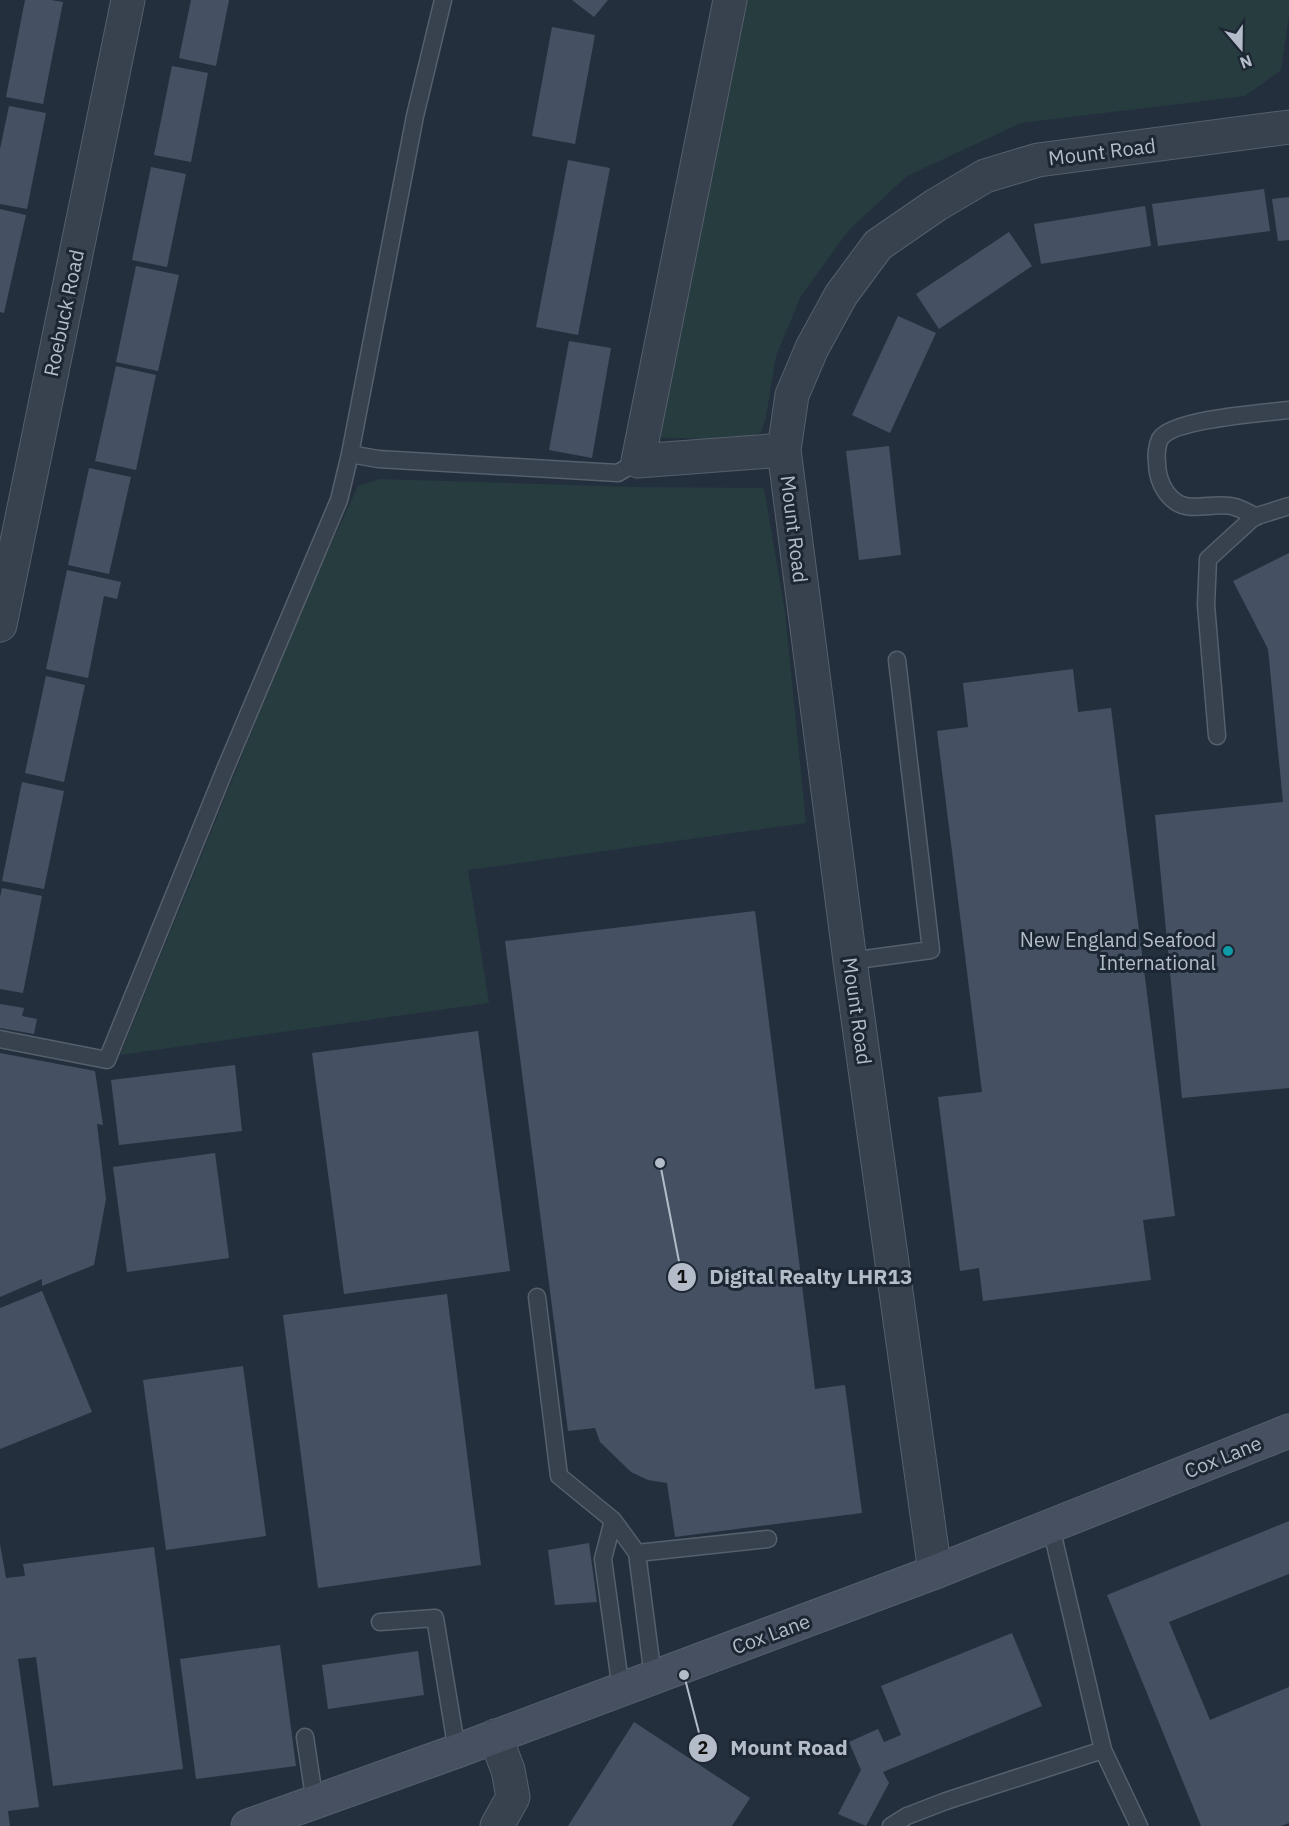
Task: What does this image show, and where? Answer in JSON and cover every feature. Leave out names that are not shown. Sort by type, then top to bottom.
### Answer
[{"type":"street","name":"Roebuck Road","points":[[0,625],[128,0]]},
{"type":"street","points":[[638,461],[730,0]]},
{"type":"street","name":"Mount Road","points":[[935,1572],[850,961],[784,450],[792,395],[812,348],[841,295],[878,245],[986,176],[1038,160],[1289,128]]},
{"type":"street","name":"Mount Road","points":[[638,461],[784,450]]},
{"type":"street","name":"Cox Lane","points":[[248,1826],[457,1751],[935,1572],[1289,1431]]},
{"type":"street","points":[[495,1736],[508,1770],[513,1797],[497,1826]]},
{"type":"lane","points":[[0,1039],[107,1060],[225,767],[339,500],[350,454],[413,128],[443,0]]},
{"type":"lane","points":[[1256,517],[1234,506],[1190,507],[1178,503],[1167,494],[1156,472],[1156,455],[1160,439],[1171,429],[1197,422],[1289,410]]},
{"type":"lane","points":[[350,454],[378,459],[618,473],[638,461]]},
{"type":"lane","points":[[1216,736],[1206,605],[1208,559],[1256,517],[1289,506]]},
{"type":"lane","points":[[850,961],[931,950],[897,660]]},
{"type":"lane","points":[[537,1297],[559,1476],[613,1520],[637,1553],[653,1677]]},
{"type":"lane","points":[[613,1520],[603,1560],[621,1690]]},
{"type":"lane","points":[[1051,1527],[1103,1750],[1138,1826]]},
{"type":"lane","points":[[637,1553],[768,1539]]},
{"type":"lane","points":[[380,1622],[435,1618],[457,1751]]},
{"type":"lane","points":[[305,1737],[315,1803]]},
{"type":"lane","points":[[891,1826],[907,1815],[1103,1750]]},
{"type":"green space","points":[[736,0],[1289,0],[1289,15],[1281,70],[1245,96],[1021,123],[907,176],[849,230],[801,296],[776,356],[766,417],[761,432],[746,440],[640,437]]},
{"type":"green space","points":[[380,479],[633,487],[764,488],[785,612],[806,823],[468,870],[489,1003],[120,1055],[308,594],[358,486]]},
{"type":"building","points":[[25,0],[63,2],[43,104],[6,97]]},
{"type":"building","points":[[191,0],[229,0],[216,66],[179,58]]},
{"type":"building","points":[[572,0],[608,0],[594,17]]},
{"type":"building","points":[[552,27],[595,35],[575,144],[532,136]]},
{"type":"building","points":[[172,66],[208,73],[191,162],[154,155]]},
{"type":"building","points":[[9,106],[46,113],[27,209],[0,204],[0,149]]},
{"type":"building","points":[[568,160],[610,168],[578,335],[536,327]]},
{"type":"building","points":[[151,167],[186,174],[167,267],[132,260]]},
{"type":"building","points":[[1264,189],[1270,231],[1158,246],[1152,204]]},
{"type":"building","points":[[1289,197],[1289,240],[1278,241],[1272,199]]},
{"type":"building","points":[[1145,206],[1151,246],[1041,264],[1034,224]]},
{"type":"building","points":[[0,209],[26,215],[4,313],[0,312]]},
{"type":"building","points":[[1009,232],[1032,266],[939,329],[916,294]]},
{"type":"building","points":[[136,266],[179,275],[158,371],[116,362]]},
{"type":"building","points":[[898,316],[936,333],[890,433],[852,415]]},
{"type":"building","points":[[569,341],[611,348],[592,458],[549,450]]},
{"type":"building","points":[[116,366],[156,375],[136,470],[95,461]]},
{"type":"building","points":[[889,446],[901,555],[859,560],[846,451]]},
{"type":"building","points":[[89,468],[131,477],[109,574],[68,565]]},
{"type":"building","name":"New England Seafood International","points":[[1289,553],[1289,1088],[1182,1098],[1155,815],[1283,802],[1268,649],[1233,581]]},
{"type":"building","points":[[67,570],[121,582],[117,599],[104,596],[88,678],[46,669]]},
{"type":"building","points":[[1073,669],[1078,712],[1111,708],[1175,1216],[1143,1220],[1151,1280],[983,1301],[979,1268],[960,1271],[938,1097],[982,1092],[937,731],[968,727],[963,683]]},
{"type":"building","points":[[46,676],[85,685],[64,782],[25,773]]},
{"type":"building","points":[[22,782],[64,791],[44,889],[2,881]]},
{"type":"building","points":[[2,888],[42,896],[23,993],[0,989],[0,897]]},
{"type":"building","points":[[755,911],[815,1389],[845,1385],[862,1513],[675,1537],[667,1483],[648,1480],[631,1472],[600,1442],[595,1428],[568,1431],[505,941]]},
{"type":"building","points":[[0,1004],[24,1008],[22,1016],[37,1019],[34,1034],[0,1028]]},
{"type":"building","points":[[478,1031],[510,1271],[344,1294],[312,1053]]},
{"type":"building","points":[[0,1053],[95,1071],[103,1125],[97,1124],[106,1199],[94,1265],[42,1286],[42,1279],[0,1297]]},
{"type":"building","points":[[235,1065],[242,1131],[119,1145],[111,1080]]},
{"type":"building","points":[[215,1153],[229,1258],[127,1272],[113,1167]]},
{"type":"building","points":[[42,1291],[92,1412],[0,1449],[0,1308]]},
{"type":"building","points":[[447,1294],[481,1565],[318,1588],[283,1315]]},
{"type":"building","points":[[243,1366],[266,1536],[166,1550],[143,1380]]},
{"type":"building","points":[[1289,1521],[1289,1574],[1169,1622],[1210,1720],[1289,1687],[1289,1823],[1281,1826],[1201,1826],[1107,1595]]},
{"type":"building","points":[[589,1543],[597,1602],[555,1605],[548,1550]]},
{"type":"building","points":[[0,1544],[6,1578],[25,1576],[23,1564],[154,1547],[183,1769],[53,1786],[36,1657],[18,1659],[39,1807],[8,1811],[10,1826],[0,1826]]},
{"type":"building","points":[[1012,1633],[1042,1706],[883,1772],[889,1783],[866,1826],[838,1814],[861,1770],[849,1742],[878,1729],[884,1742],[901,1735],[881,1686]]},
{"type":"building","points":[[280,1645],[296,1766],[196,1779],[180,1659]]},
{"type":"building","points":[[418,1651],[424,1695],[328,1709],[322,1665]]},
{"type":"building","points":[[634,1722],[750,1798],[732,1826],[568,1826]]},
{"type":"place","name":"New England Seafood International","points":[[1228,951]]},
{"type":"place","name":"Digital Realty LHR13","points":[[660,1163]]},
{"type":"place","name":"Mount Road","points":[[684,1675]]}]
